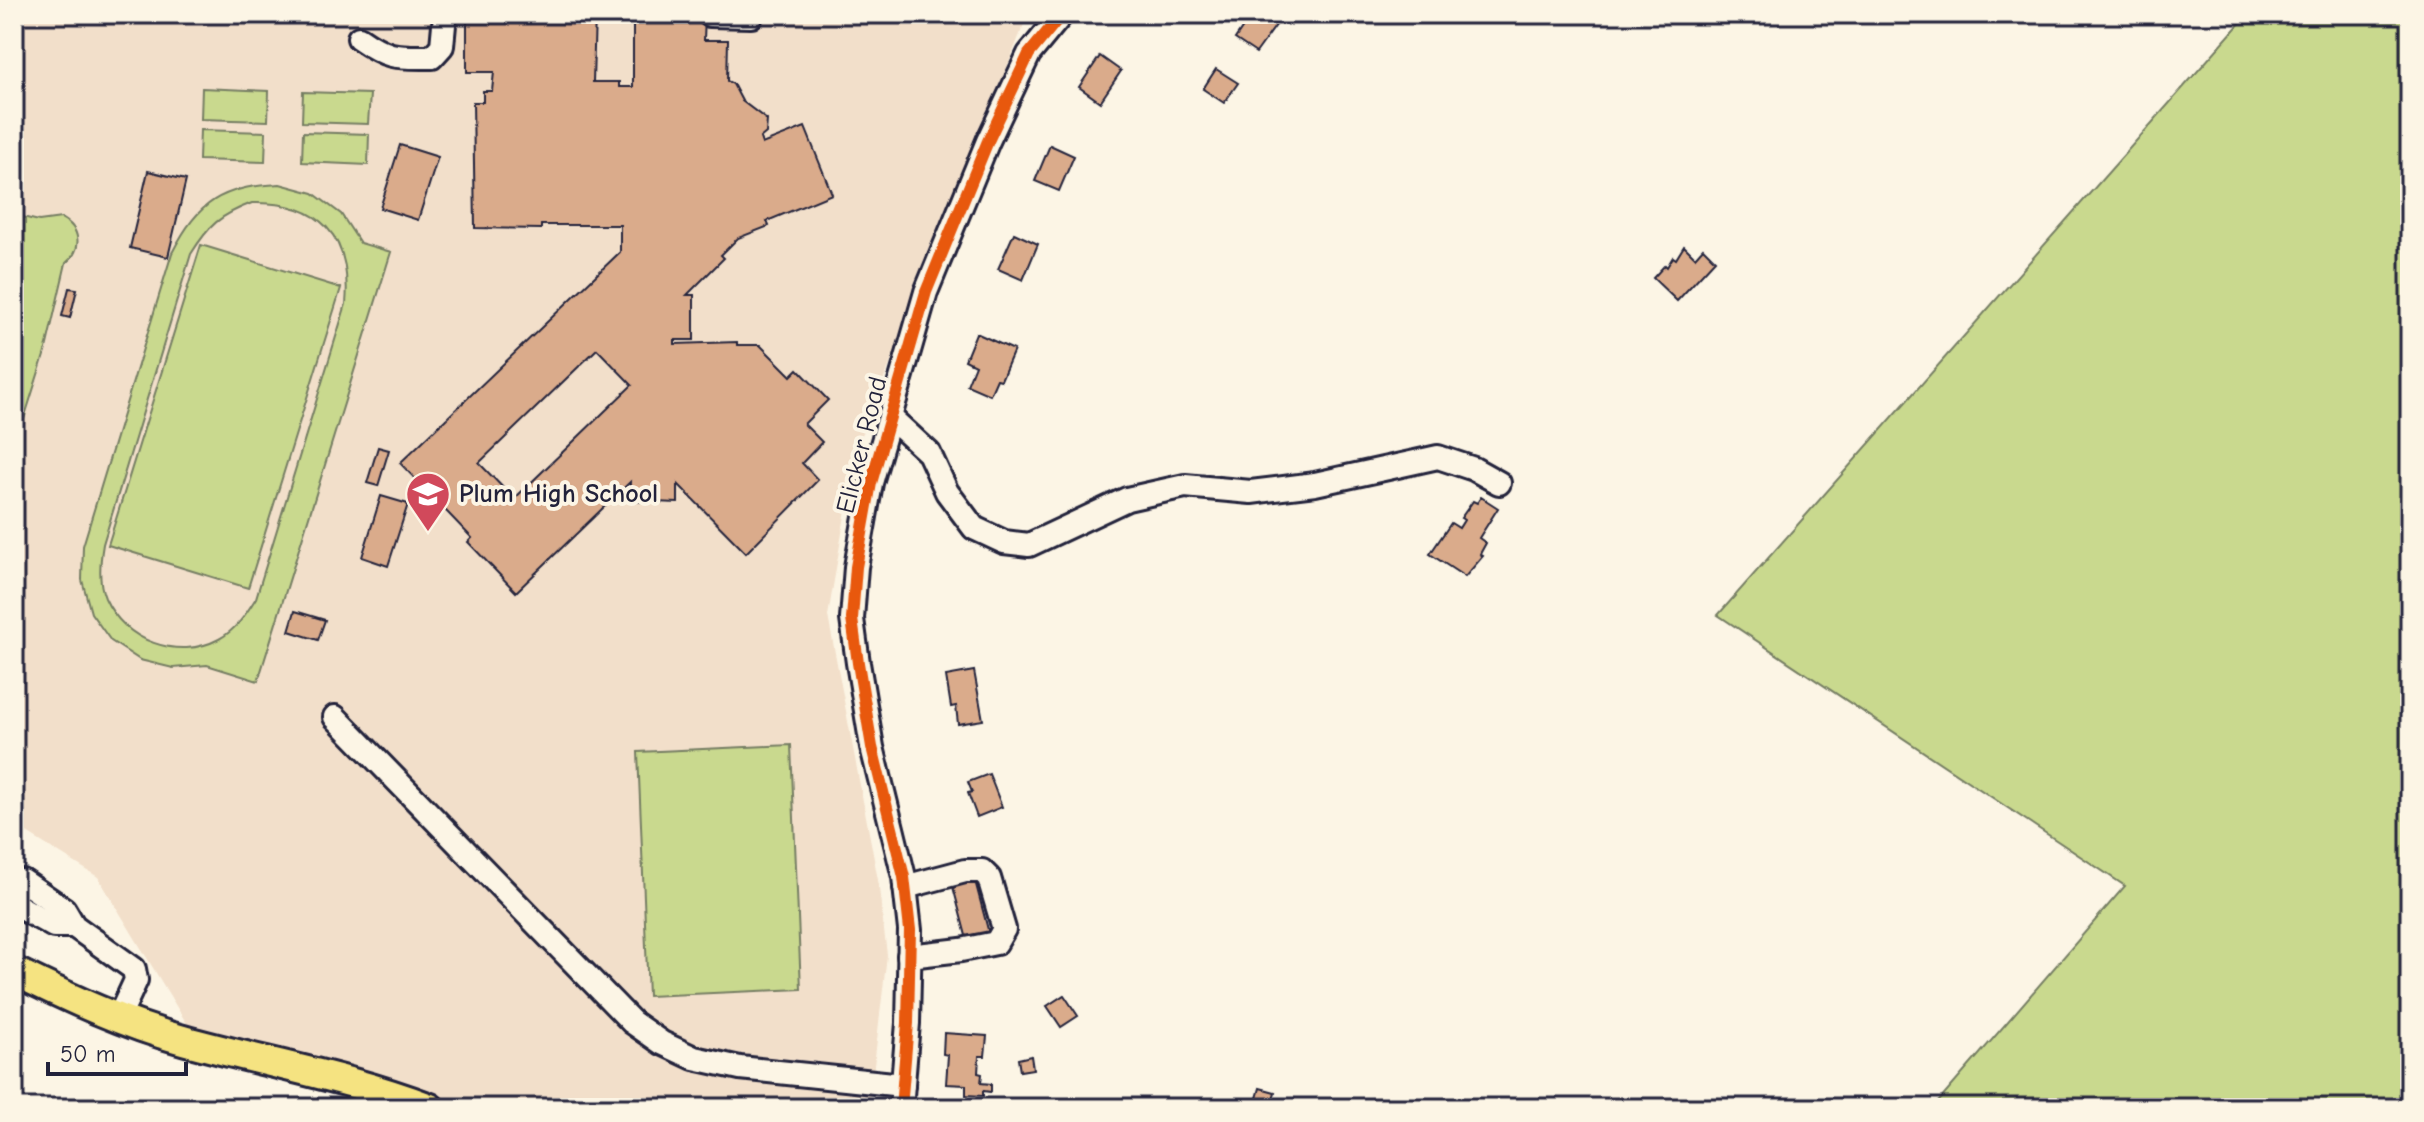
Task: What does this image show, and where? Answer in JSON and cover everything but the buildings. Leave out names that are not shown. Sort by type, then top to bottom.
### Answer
[{"type":"main road","points":[[14,971],[118,1019],[183,1040],[357,1083],[430,1108]]},
{"type":"street","points":[[359,38],[391,57],[432,57],[444,41],[445,14]]},
{"type":"street","name":"Elicker Road","points":[[902,1097],[908,1023],[910,930],[905,887],[872,747],[852,619],[856,567],[871,483],[926,292],[988,141],[1029,54],[1062,14]]},
{"type":"street","points":[[710,15],[751,16]]},
{"type":"street","points":[[890,417],[929,453],[947,492],[974,528],[1004,542],[1029,545],[1127,499],[1185,486],[1251,492],[1315,484],[1438,457],[1474,469],[1499,483]]},
{"type":"street","points":[[335,717],[632,1022],[662,1043],[694,1058],[902,1097]]},
{"type":"street","points":[[905,887],[965,871],[982,871],[989,878],[1004,929],[996,943],[909,956]]},
{"type":"street","points":[[19,888],[64,909],[74,926],[134,969],[136,980],[118,1019]]},
{"type":"street","points":[[14,904],[54,926],[74,926]]},
{"type":"shaded area","name":"Plum High School","points":[[14,14],[1028,14],[856,450],[828,616],[878,880],[887,955],[869,1108],[460,1108],[429,1090],[314,1057],[190,1029],[98,877],[14,825]]},
{"type":"green space","points":[[2248,14],[2410,14],[2410,1108],[1933,1108],[2125,886],[1718,615]]},
{"type":"green space","points":[[202,88],[269,91],[268,121],[201,119]]},
{"type":"green space","points":[[303,92],[370,94],[368,124],[302,122]]},
{"type":"green space","points":[[200,130],[266,132],[265,162],[199,160]]},
{"type":"green space","points":[[303,132],[369,134],[368,165],[302,162]]},
{"type":"green space","points":[[280,184],[313,193],[341,214],[360,243],[391,252],[258,681],[207,665],[173,668],[140,660],[111,641],[91,613],[82,580],[83,546],[172,253],[202,209],[227,193]],"holes":[[[252,203],[296,208],[327,227],[343,259],[346,304],[256,598],[236,626],[219,639],[187,648],[154,643],[125,626],[105,598],[100,578],[103,544],[191,254],[210,228],[223,217]]]},
{"type":"green space","points":[[14,215],[39,221],[61,218],[73,227],[77,245],[66,263],[46,349],[14,451]]},
{"type":"green space","points":[[201,245],[341,288],[248,588],[108,545]]},
{"type":"green space","points":[[791,745],[801,989],[648,996],[638,752]]},
{"type":"cycle path","points":[[901,1108],[908,1023],[910,930],[904,877],[872,747],[858,663],[852,619],[856,567],[871,483],[926,292],[988,141],[1029,54],[1062,14]]},
{"type":"place","name":"Plum High School","points":[[428,533]]}]
